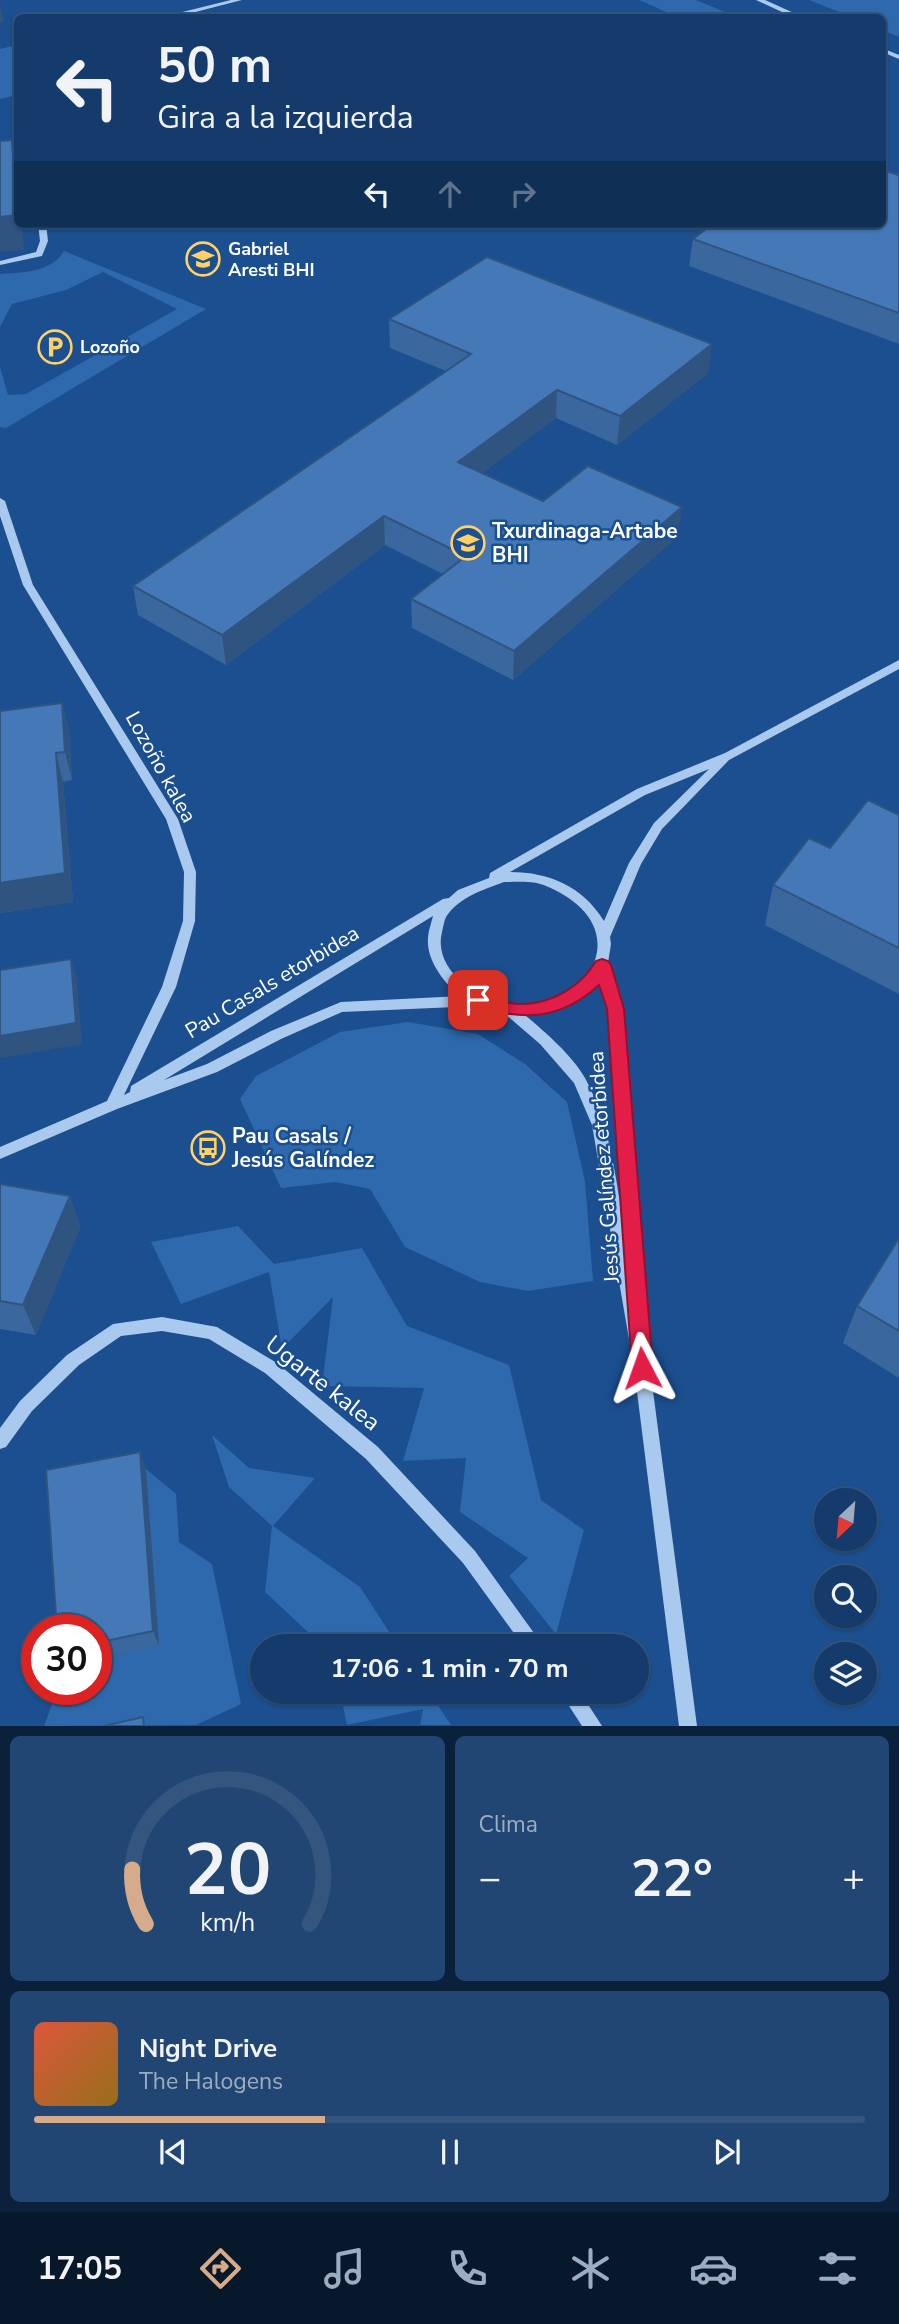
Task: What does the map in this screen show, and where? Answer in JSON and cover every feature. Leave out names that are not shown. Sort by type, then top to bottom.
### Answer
[{"type":"street","points":[[178,14],[239,0]]},
{"type":"street","points":[[759,0],[792,14]]},
{"type":"street","points":[[0,263],[39,254],[44,241],[42,228]]},
{"type":"street","name":"Lozoño kalea","points":[[0,500],[28,585],[172,818],[190,872],[189,921],[169,987],[112,1105]]},
{"type":"street","points":[[481,883],[503,877],[548,881],[568,889],[585,901],[598,917],[605,934],[606,949],[602,965],[594,979],[566,1000],[548,1007],[508,1009],[461,992],[449,980],[434,952],[437,922],[455,897],[641,792],[729,756],[899,664]]},
{"type":"street","points":[[605,934],[635,863],[658,826],[729,756]]},
{"type":"street","name":"Pau Casals etorbidea","points":[[112,1105],[455,897]]},
{"type":"street","name":"Jesús Galíndez etorbidea","points":[[602,965],[615,1009],[642,1368]]},
{"type":"street","name":"Pau Casals etorbidea","points":[[0,1153],[112,1105],[212,1068],[276,1035],[341,1007],[478,1000]]},
{"type":"street","name":"Jesús Galíndez etorbidea","points":[[508,1009],[545,1040],[579,1080],[599,1125],[642,1368],[688,1726]]},
{"type":"street","name":"Ugarte kalea","points":[[0,1441],[26,1406],[73,1360],[118,1329],[162,1324],[212,1332],[271,1368],[372,1453],[469,1557],[525,1634]]},
{"type":"street","points":[[577,1704],[593,1726]]},
{"type":"shaded area","points":[[639,0],[696,0],[730,14],[671,14]]},
{"type":"shaded area","points":[[809,0],[899,0],[899,37],[886,32],[886,14],[844,14]]},
{"type":"shaded area","points":[[14,46],[14,96],[0,99],[0,49]]},
{"type":"shaded area","points":[[64,251],[206,309],[6,428],[0,427],[0,367],[8,395],[26,394],[177,309],[103,272],[66,290],[12,304],[0,327],[0,274],[27,272],[44,267],[59,258]]},
{"type":"shaded area","points":[[408,1022],[478,1034],[525,1064],[567,1102],[585,1181],[593,1281],[528,1291],[480,1282],[405,1247],[370,1189],[335,1182],[281,1188],[240,1099],[256,1076],[340,1032]]},
{"type":"shaded area","points":[[238,1226],[274,1264],[362,1248],[407,1326],[509,1365],[541,1500],[584,1530],[556,1634],[509,1576],[528,1558],[460,1512],[466,1458],[403,1461],[424,1388],[322,1386],[333,1297],[282,1349],[269,1272],[181,1304],[151,1242]]},
{"type":"shaded area","points":[[212,1435],[249,1468],[315,1478],[273,1526],[360,1587],[391,1634],[310,1634],[265,1592],[272,1526],[229,1487]]},
{"type":"shaded area","points":[[146,1469],[176,1494],[179,1542],[212,1564],[241,1704],[196,1725],[44,1726],[52,1705],[112,1705],[112,1614],[108,1614]]},
{"type":"shaded area","points":[[343,1704],[437,1704],[451,1725],[420,1725],[423,1709],[347,1725]]},
{"type":"building","points":[[12,140],[14,215],[0,217],[0,141]]},
{"type":"building","points":[[886,171],[899,175],[899,313],[693,239],[708,228],[886,228]]},
{"type":"building","points":[[487,257],[712,344],[620,416],[557,390],[458,462],[543,501],[588,466],[682,507],[514,651],[411,599],[466,556],[384,516],[222,635],[133,586],[471,354],[389,319]]},
{"type":"building","points":[[62,703],[65,752],[56,753],[65,873],[0,883],[0,711]]},
{"type":"building","points":[[868,800],[899,815],[899,948],[773,885],[809,838],[830,848]]},
{"type":"building","points":[[71,959],[76,1023],[0,1036],[0,970]]},
{"type":"building","points":[[0,1184],[70,1196],[23,1305],[0,1301]]},
{"type":"building","points":[[899,1238],[899,1331],[857,1306]]},
{"type":"building","points":[[140,1452],[153,1631],[112,1640],[112,1614],[56,1614],[46,1470]]},
{"type":"building","points":[[143,1717],[144,1726],[104,1726]]},
{"type":"place","name":"Gabriel Aresti BHI","points":[[203,259]]},
{"type":"place","name":"Lozoño","points":[[55,347]]},
{"type":"place","name":"Txurdinaga-Artabe BHI","points":[[468,543]]},
{"type":"place","name":"Pau Casals / Jesús Galíndez","points":[[208,1148]]},
{"type":"route","points":[[478,1000],[508,1009],[548,1007],[582,991],[594,979],[602,965],[615,1009],[642,1368]]}]
